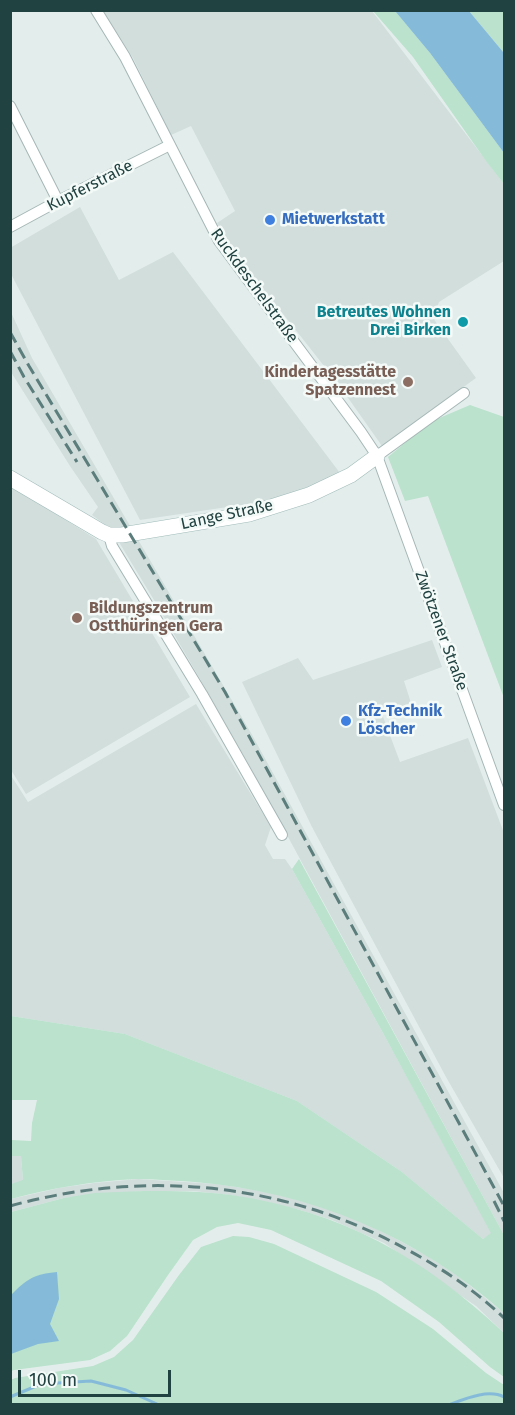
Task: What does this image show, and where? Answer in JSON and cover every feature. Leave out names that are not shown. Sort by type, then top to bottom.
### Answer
[{"type":"street","name":"Ruckdeschelstraße","points":[[96,10],[125,57],[219,241],[377,456]]},
{"type":"street","points":[[10,106],[58,201]]},
{"type":"street","name":"Kupferstraße","points":[[10,228],[58,201],[170,145]]},
{"type":"street","name":"Lange Straße","points":[[109,535],[130,534],[249,514],[309,495],[351,476],[464,393]]},
{"type":"street","name":"Zwötzener Straße","points":[[377,456],[504,805]]},
{"type":"street","points":[[10,478],[109,535],[112,546],[202,694],[282,835]]},
{"type":"shaded area","points":[[103,11],[372,11],[504,184],[504,261],[439,302],[433,318],[476,378],[382,446],[339,385],[228,244],[217,223],[235,211],[191,126],[171,135],[133,58]]},
{"type":"shaded area","points":[[80,207],[119,280],[173,252],[340,473],[268,502],[140,520],[11,274],[10,248]]},
{"type":"shaded area","points":[[10,310],[32,358],[251,733],[504,1193],[504,1235],[200,679],[111,529],[92,515],[98,507],[11,372]]},
{"type":"shaded area","name":"Bildungszentrum Ostthüringen Gera","points":[[11,486],[96,539],[190,697],[26,794],[11,770]]},
{"type":"shaded area","points":[[432,640],[442,667],[404,681],[411,703],[382,714],[400,762],[468,738],[504,833],[504,1178],[446,1077],[312,827],[242,682],[298,658],[313,680]]},
{"type":"shaded area","points":[[196,704],[271,827],[265,845],[273,859],[285,859],[292,869],[492,1233],[483,1239],[402,1172],[297,1101],[125,1034],[11,1016],[10,774],[28,802]]},
{"type":"shaded area","points":[[11,1156],[21,1156],[23,1181],[11,1184]]},
{"type":"shaded area","points":[[138,1179],[217,1184],[249,1189],[280,1195],[356,1219],[426,1255],[458,1276],[504,1313],[504,1333],[476,1306],[384,1243],[332,1220],[300,1210],[230,1195],[193,1191],[144,1191],[64,1198],[11,1212],[11,1199],[59,1188]]},
{"type":"green space","points":[[373,11],[395,11],[430,53],[504,153],[504,184],[413,57]]},
{"type":"green space","points":[[469,11],[504,11],[504,53]]},
{"type":"green space","points":[[470,405],[504,417],[504,698],[428,496],[405,501],[388,457],[430,422]]},
{"type":"green space","points":[[299,859],[504,1235],[504,1313],[436,1261],[399,1240],[361,1222],[280,1196],[238,1187],[136,1179],[104,1181],[11,1199],[11,1184],[23,1180],[21,1156],[11,1156],[11,1140],[31,1141],[37,1100],[11,1100],[11,1016],[125,1034],[297,1101],[402,1172],[483,1239],[491,1233],[292,869]]},
{"type":"green space","points":[[144,1191],[209,1193],[271,1202],[345,1226],[379,1242],[443,1282],[504,1333],[504,1377],[439,1322],[381,1281],[271,1230],[238,1223],[217,1227],[193,1240],[127,1336],[110,1351],[90,1360],[11,1371],[11,1212],[64,1198],[95,1193]]},
{"type":"green space","points":[[233,1236],[249,1237],[274,1244],[376,1292],[433,1329],[504,1385],[504,1404],[11,1404],[11,1380],[15,1378],[93,1366],[114,1357],[133,1340],[201,1247]]},
{"type":"water","points":[[395,11],[469,11],[504,53],[504,153],[430,53]]},
{"type":"water","points":[[57,1272],[59,1299],[50,1324],[59,1341],[38,1344],[11,1354],[11,1295],[31,1278]]},
{"type":"waterway","points":[[10,1397],[41,1384],[91,1381],[126,1390],[157,1404]]},
{"type":"waterway","points":[[451,1404],[485,1394],[504,1397]]},
{"type":"railway","points":[[10,332],[225,692],[504,1206]]},
{"type":"railway","points":[[10,351],[77,462]]},
{"type":"railway","points":[[10,1206],[60,1194],[111,1188],[161,1186],[212,1188],[261,1196],[310,1208],[358,1226],[404,1248],[457,1280],[504,1318]]},
{"type":"railway","points":[[494,1201],[504,1221]]},
{"type":"place","name":"Mietwerkstatt","points":[[270,220]]},
{"type":"place","name":"Betreutes Wohnen Drei Birken","points":[[463,322]]},
{"type":"place","name":"Kindertagesstätte Spatzennest","points":[[408,382]]},
{"type":"place","name":"Bildungszentrum Ostthüringen Gera","points":[[77,618]]},
{"type":"place","name":"Kfz-Technik Löscher","points":[[346,721]]}]
